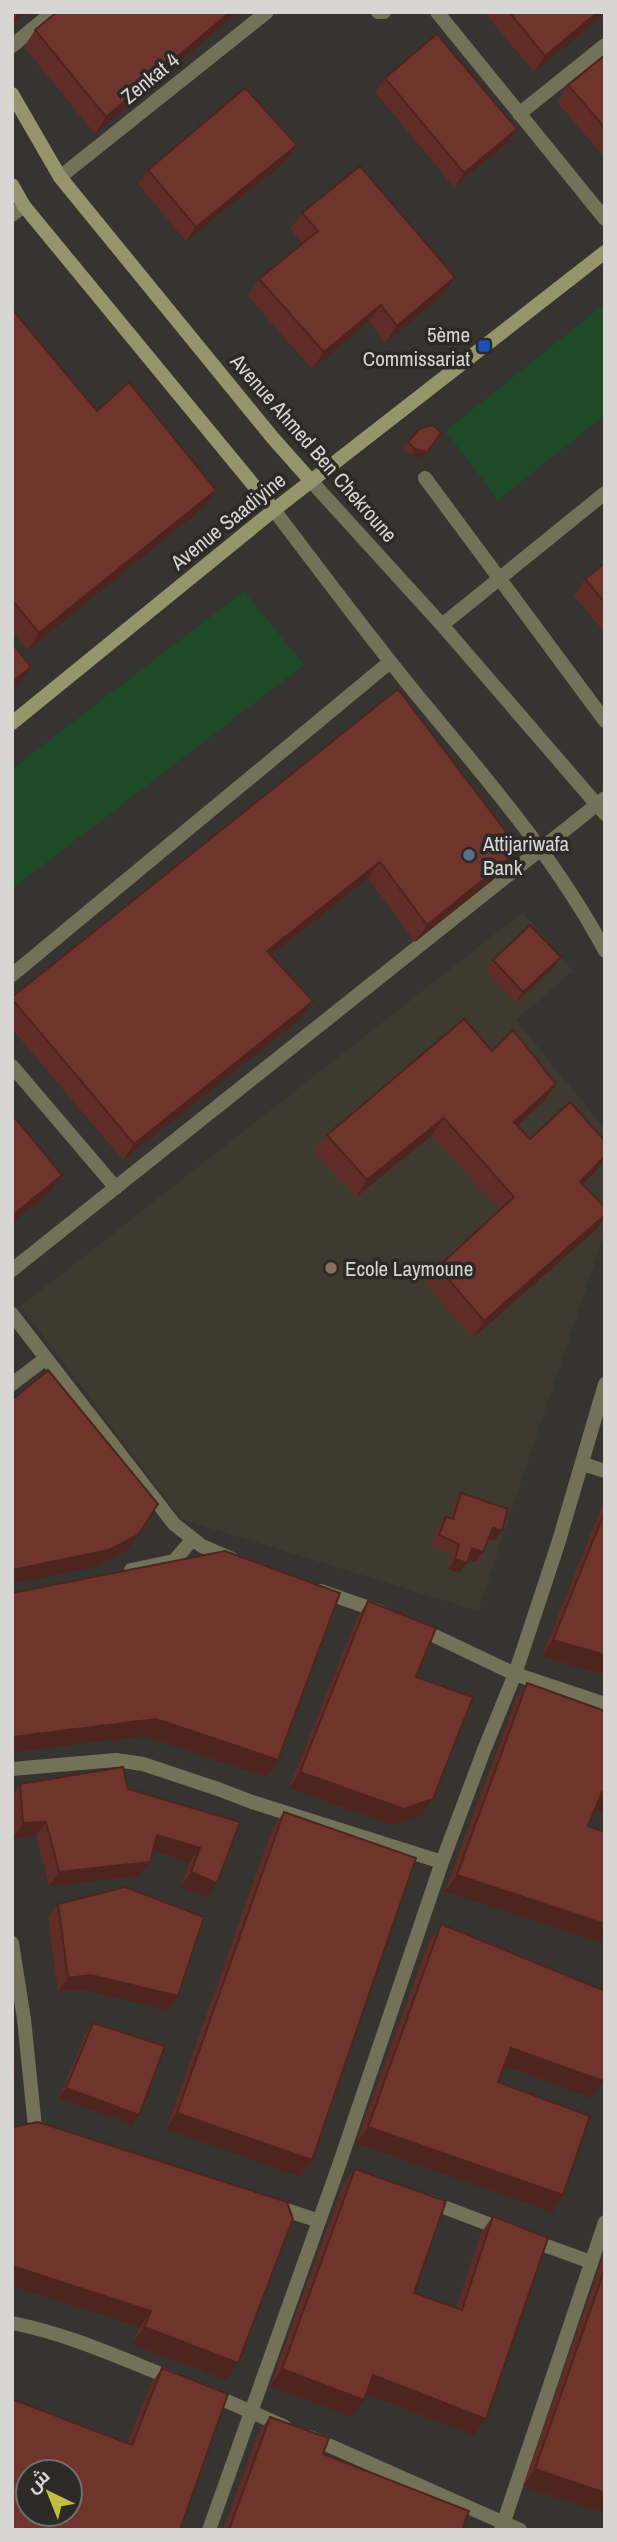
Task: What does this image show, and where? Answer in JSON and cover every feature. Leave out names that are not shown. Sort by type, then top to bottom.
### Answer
[{"type":"main road","name":"Avenue Ahmed Ben Chekroune","points":[[12,94],[60,177],[272,438],[311,481]]},
{"type":"main road","points":[[12,185],[18,211],[274,510]]},
{"type":"main road","name":"Avenue Saadiyine","points":[[12,723],[274,510],[605,253]]},
{"type":"street","points":[[12,46],[53,12]]},
{"type":"street","name":"Zenkat 4","points":[[60,177],[267,12]]},
{"type":"street","points":[[377,12],[384,12]]},
{"type":"street","points":[[437,12],[605,219]]},
{"type":"street","points":[[519,114],[605,45]]},
{"type":"street","points":[[425,478],[605,721]]},
{"type":"street","name":"Avenue Ahmed Ben Chekroune","points":[[311,481],[602,806]]},
{"type":"street","points":[[442,625],[605,493]]},
{"type":"street","points":[[274,510],[390,662],[541,849],[605,951]]},
{"type":"street","points":[[12,975],[390,662]]},
{"type":"street","points":[[12,1270],[541,849],[602,806]]},
{"type":"street","points":[[12,1066],[116,1188]]},
{"type":"street","points":[[12,1314],[174,1524],[192,1540],[216,1553],[250,1565]]},
{"type":"street","points":[[12,1384],[45,1359]]},
{"type":"street","points":[[209,2530],[318,2221],[344,2170],[426,1926],[442,1862],[515,1674],[583,1464],[605,1384]]},
{"type":"street","points":[[583,1464],[605,1471]]},
{"type":"street","points":[[120,1572],[174,1561],[192,1540]]},
{"type":"street","points":[[310,1587],[400,1620],[515,1674],[605,1704]]},
{"type":"street","points":[[12,1769],[116,1760],[143,1764],[252,1802],[442,1862]]},
{"type":"street","points":[[12,1943],[24,2019],[35,2129]]},
{"type":"street","points":[[414,2195],[591,2262]]},
{"type":"street","points":[[266,2203],[318,2221]]},
{"type":"street","points":[[502,2527],[604,2226]]},
{"type":"street","points":[[12,2323],[86,2345],[192,2386],[337,2448],[502,2527],[520,2530]]},
{"type":"shaded area","name":"Ecole Laymoune","points":[[523,912],[573,971],[516,1020],[605,1129],[605,1231],[478,1611],[181,1519],[21,1306]]},
{"type":"green space","points":[[605,304],[605,415],[498,500],[446,431]]},
{"type":"green space","points":[[244,591],[304,665],[12,889],[12,769]]},
{"type":"building","points":[[57,12],[230,12],[106,117],[35,30]]},
{"type":"building","points":[[509,12],[598,12],[545,56]]},
{"type":"building","points":[[437,34],[517,129],[464,173],[385,78]]},
{"type":"building","points":[[605,55],[605,128],[568,85]]},
{"type":"building","points":[[245,88],[297,145],[196,227],[148,170]]},
{"type":"building","points":[[360,166],[455,277],[397,326],[381,305],[324,352],[259,279],[318,231],[302,213]]},
{"type":"building","points":[[12,309],[97,411],[129,382],[216,490],[39,633],[12,600]]},
{"type":"building","points":[[433,425],[441,433],[427,452],[415,449],[408,442],[419,429]]},
{"type":"building","points":[[605,563],[605,603],[585,579]]},
{"type":"building","points":[[12,643],[31,667],[12,682]]},
{"type":"building","points":[[398,689],[520,850],[427,925],[380,862],[267,951],[313,1001],[134,1144],[12,997]]},
{"type":"building","points":[[530,925],[561,957],[523,992],[493,960]]},
{"type":"building","points":[[464,1019],[492,1051],[513,1030],[556,1084],[514,1122],[530,1139],[570,1102],[605,1141],[605,1156],[580,1182],[605,1207],[605,1215],[484,1321],[438,1267],[514,1197],[444,1118],[367,1180],[327,1135]]},
{"type":"building","points":[[12,1114],[62,1175],[12,1216]]},
{"type":"building","points":[[48,1370],[158,1504],[138,1535],[109,1550],[12,1570],[12,1400]]},
{"type":"building","points":[[461,1493],[508,1509],[502,1531],[493,1528],[483,1552],[472,1548],[467,1563],[455,1559],[459,1544],[439,1535],[446,1517],[453,1519]]},
{"type":"building","points":[[605,1511],[605,1655],[553,1640]]},
{"type":"building","points":[[225,1551],[340,1593],[278,1760],[156,1719],[12,1737],[12,1593]]},
{"type":"building","points":[[368,1601],[436,1628],[416,1677],[473,1697],[433,1799],[404,1809],[300,1772]]},
{"type":"building","points":[[527,1683],[605,1711],[605,1793],[602,1792],[588,1826],[605,1832],[605,1924],[457,1875]]},
{"type":"building","points":[[123,1767],[128,1789],[240,1822],[217,1883],[191,1872],[200,1848],[157,1835],[150,1862],[59,1872],[46,1822],[23,1823],[20,1784]]},
{"type":"building","points":[[284,1812],[416,1858],[312,2160],[177,2113]]},
{"type":"building","points":[[125,1887],[204,1917],[178,1996],[91,1975],[68,1978],[58,1904]]},
{"type":"building","points":[[441,1924],[605,1991],[603,2081],[511,2048],[498,2082],[590,2116],[563,2195],[368,2127]]},
{"type":"building","points":[[93,2023],[165,2046],[139,2115],[66,2088]]},
{"type":"building","points":[[38,2122],[287,2202],[293,2219],[238,2363],[144,2327],[151,2311],[12,2266],[12,2127]]},
{"type":"building","points":[[355,2169],[446,2201],[414,2293],[462,2310],[493,2216],[548,2238],[486,2419],[373,2375],[364,2400],[282,2369]]},
{"type":"building","points":[[605,2268],[605,2493],[535,2469]]},
{"type":"building","points":[[162,2368],[228,2394],[180,2530],[12,2530],[12,2399],[132,2445]]},
{"type":"building","points":[[270,2417],[329,2438],[323,2454],[469,2511],[462,2530],[229,2530]]},
{"type":"place","name":"5ème Commissariat","points":[[484,346]]},
{"type":"place","name":"Attijariwafa Bank","points":[[469,855]]},
{"type":"place","name":"Ecole Laymoune","points":[[331,1268]]}]
